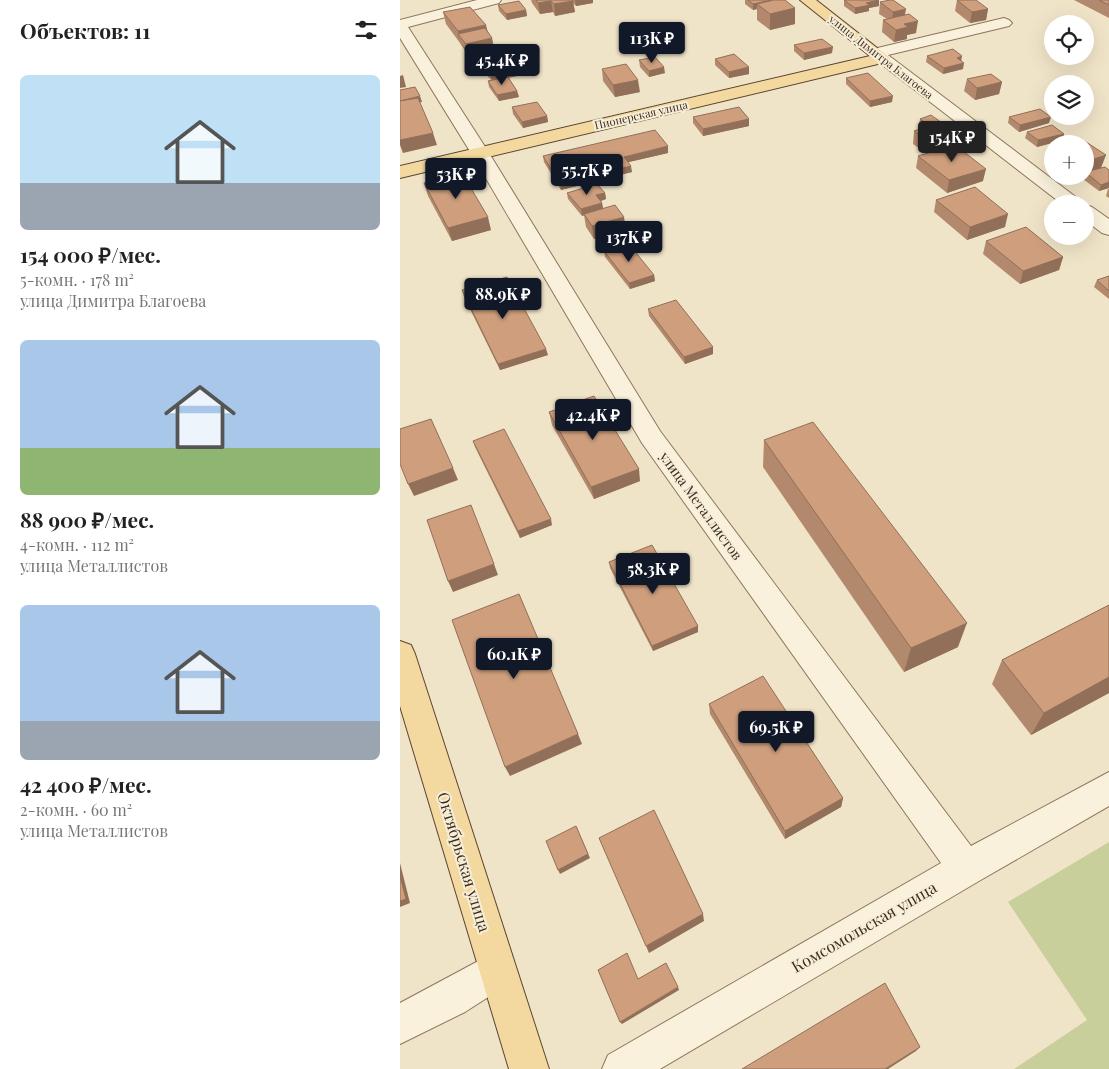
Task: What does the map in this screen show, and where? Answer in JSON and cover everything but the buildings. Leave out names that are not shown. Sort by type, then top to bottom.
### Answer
[{"type":"main road","name":"улица Димитра Благоева","points":[[807,0],[879,56]]},
{"type":"main road","name":"Пионерская улица","points":[[400,172],[879,56]]},
{"type":"main road","name":"Октябрьская улица","points":[[400,654],[529,1069]]},
{"type":"street","points":[[400,25],[494,0]]},
{"type":"street","points":[[879,56],[1004,23]]},
{"type":"street","name":"улица Металлистов","points":[[400,25],[480,153],[651,437],[966,868]]},
{"type":"street","name":"улица Димитра Благоева","points":[[879,56],[1063,195]]},
{"type":"street","points":[[1094,218],[1109,229]]},
{"type":"street","name":"Комсомольская улица","points":[[622,1069],[966,868],[1109,788]]},
{"type":"street","points":[[400,1024],[450,998],[497,970]]},
{"type":"green space","points":[[1109,842],[1109,1069],[1014,1069],[1087,1020],[1008,902]]}]
